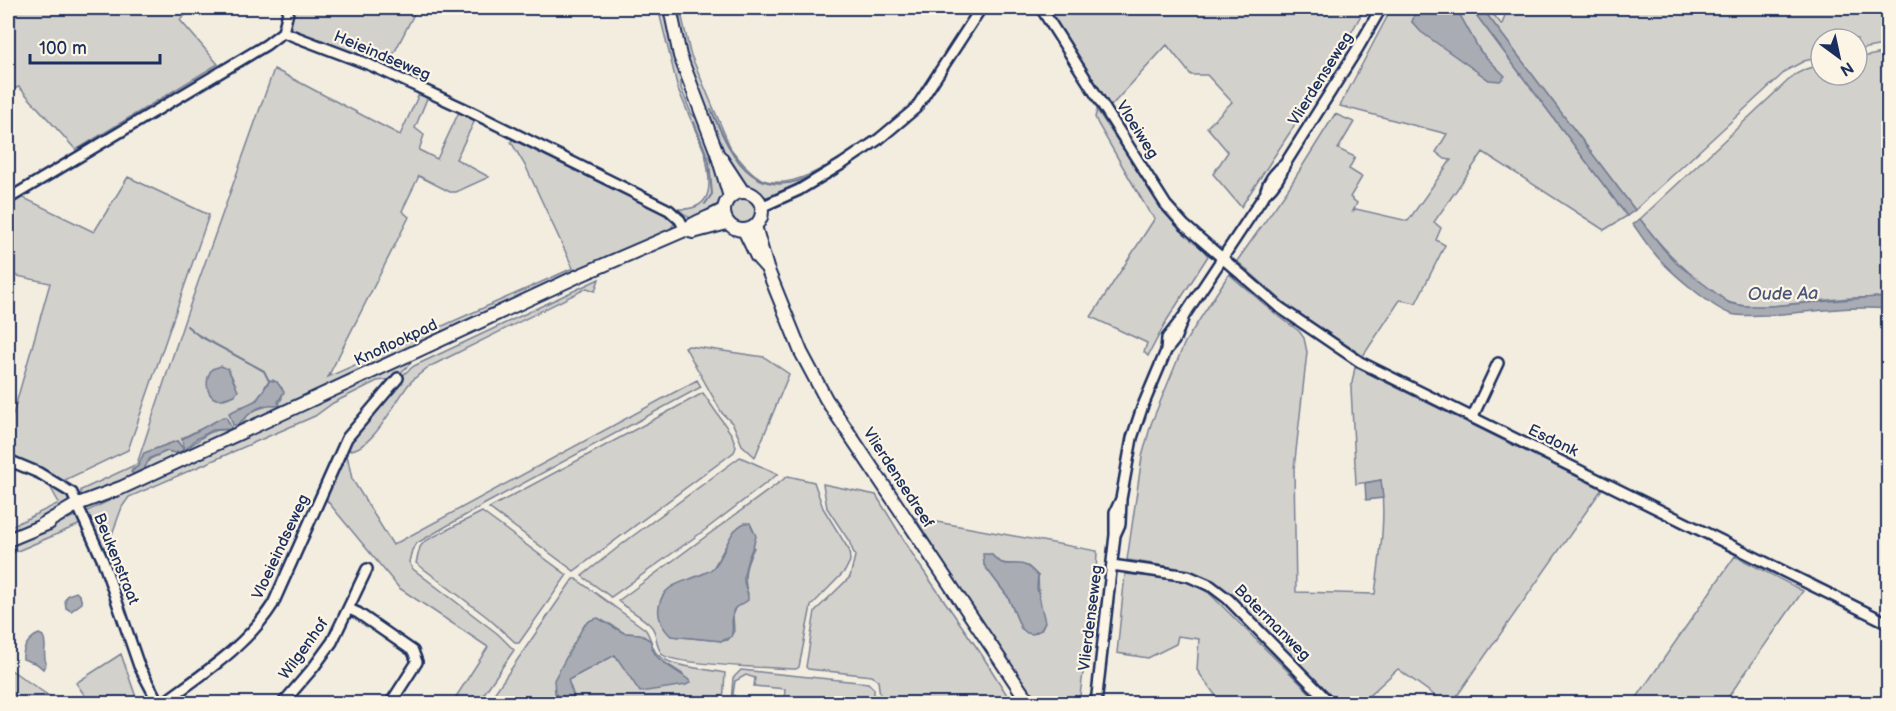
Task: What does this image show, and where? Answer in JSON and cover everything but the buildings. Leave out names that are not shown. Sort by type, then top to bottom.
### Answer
[{"type":"main road","points":[[670,8],[680,56],[717,153],[730,197]]},
{"type":"main road","points":[[717,153],[743,192],[754,196],[761,207],[761,217],[749,228],[732,227],[727,223],[724,209],[730,197],[743,192]]},
{"type":"main road","name":"Knoflookpad","points":[[8,540],[576,277],[685,230],[690,225],[724,209]]},
{"type":"main road","name":"Knoflookpad","points":[[685,230],[693,232],[727,223]]},
{"type":"main road","name":"Vlierdensedreef","points":[[749,228],[757,257],[767,268],[801,352],[826,399],[1025,699],[1033,704]]},
{"type":"street","points":[[8,198],[266,45],[283,32],[289,8]]},
{"type":"street","points":[[761,207],[799,190],[842,165],[879,139],[916,108],[981,8]]},
{"type":"street","name":"Vloeiweg","points":[[1041,8],[1166,205],[1184,225],[1222,257]]},
{"type":"street","name":"Vlierdenseweg","points":[[1096,704],[1115,535],[1122,511],[1121,499],[1136,428],[1166,351],[1167,338],[1265,194],[1276,184],[1283,173],[1285,164],[1381,8]]},
{"type":"street","name":"Heieindseweg","points":[[283,32],[370,65],[463,108],[669,210],[680,220],[685,230]]},
{"type":"street","name":"Esdonk","points":[[1222,257],[1279,307],[1360,362],[1888,623]]},
{"type":"street","points":[[1472,418],[1498,363]]},
{"type":"street","name":"Vloeieindseweg","points":[[160,704],[234,649],[263,620],[273,604],[347,438],[398,378]]},
{"type":"street","name":"Beukenstraat","points":[[8,460],[39,473],[72,493],[103,561],[139,666],[160,704]]},
{"type":"street","name":"Botermanweg","points":[[1112,565],[1188,576],[1210,586],[1228,599],[1331,704]]},
{"type":"street","name":"Wilgenhof","points":[[282,704],[314,668],[332,642],[367,569]]},
{"type":"street","name":"Wilgenhof","points":[[349,609],[413,651],[416,656],[417,662],[390,704]]},
{"type":"shaded area","points":[[8,8],[193,8],[180,20],[218,64],[76,150],[19,87],[8,91]]},
{"type":"shaded area","points":[[295,8],[417,8],[386,69],[291,30],[289,27]]},
{"type":"shaded area","points":[[658,8],[664,8],[681,75],[681,88],[691,113],[700,122],[712,152],[724,197],[719,208],[691,219],[678,209],[699,205],[705,200],[709,174],[705,153],[678,89]]},
{"type":"shaded area","points":[[673,8],[680,8],[690,53],[731,149],[745,166],[761,179],[777,182],[802,178],[824,167],[827,172],[802,186],[766,197],[741,185],[720,145],[684,52]]},
{"type":"shaded area","points":[[1047,8],[1365,8],[1325,79],[1241,207],[1213,174],[1228,152],[1207,127],[1232,102],[1207,75],[1191,75],[1167,45],[1110,107]]},
{"type":"shaded area","points":[[1390,8],[1417,8],[1412,22],[1489,80],[1504,76],[1480,51],[1456,8],[1471,8],[1627,216],[1604,230],[1483,152],[1434,222],[1441,228],[1436,240],[1445,245],[1416,303],[1400,300],[1363,356],[1289,307],[1237,261],[1288,189],[1335,114],[1354,122],[1338,149],[1355,157],[1349,169],[1362,177],[1350,197],[1357,203],[1353,211],[1356,209],[1408,221],[1451,160],[1445,159],[1436,152],[1447,134],[1340,106]]},
{"type":"shaded area","points":[[1417,8],[1456,8],[1480,51],[1505,76],[1500,81],[1489,80],[1421,32],[1412,22]]},
{"type":"shaded area","points":[[1471,8],[1482,8],[1635,210],[1627,216]]},
{"type":"shaded area","points":[[1482,8],[1488,8],[1502,25],[1507,8],[1888,8],[1888,44],[1869,48],[1869,27],[1809,27],[1809,60],[1787,70],[1635,210]]},
{"type":"shaded area","points":[[1888,52],[1888,299],[1852,298],[1776,306],[1746,306],[1724,300],[1678,262],[1640,219],[1794,75],[1809,68],[1809,87],[1869,87],[1869,56]]},
{"type":"shaded area","points":[[274,69],[400,135],[420,92],[428,96],[415,128],[424,135],[419,150],[437,159],[459,112],[475,120],[456,159],[489,177],[456,192],[450,192],[419,176],[402,211],[409,217],[328,377],[573,268],[526,167],[511,142],[513,138],[674,217],[674,224],[669,231],[596,262],[318,393],[80,500],[81,490],[137,464],[185,319]],"holes":[[[228,369],[236,385],[233,396],[224,399]],[[273,380],[282,388],[282,398],[279,404],[257,409],[240,423],[240,407],[257,399],[267,383]],[[226,417],[227,430],[209,433],[184,450],[182,438]],[[177,441],[184,450],[167,451],[150,459],[139,472],[132,473],[144,453]]]},
{"type":"shaded area","points":[[1097,110],[1171,220],[1208,256],[1167,320],[1148,356],[1144,352],[1147,343],[1091,317],[1155,218],[1149,212],[1098,124],[1095,117]]},
{"type":"shaded area","points":[[128,177],[209,215],[128,450],[61,482],[8,452],[8,432],[50,283],[8,274],[8,202],[18,195],[94,232]]},
{"type":"shaded area","points":[[743,198],[752,202],[756,211],[752,220],[743,224],[734,220],[730,211],[734,202]]},
{"type":"shaded area","points":[[1640,219],[1676,263],[1729,303],[1744,306],[1771,306],[1876,297],[1888,299],[1888,309],[1843,309],[1750,316],[1731,314],[1702,297],[1661,261],[1633,224]]},
{"type":"shaded area","points":[[1229,274],[1299,331],[1304,338],[1307,352],[1294,469],[1296,592],[1375,594],[1382,537],[1381,480],[1356,484],[1351,388],[1355,367],[1602,489],[1452,703],[1445,703],[1398,669],[1361,703],[1337,703],[1217,585],[1185,570],[1127,560],[1142,457],[1151,424],[1185,342]]},
{"type":"shaded area","points":[[599,279],[595,291],[587,288],[427,368],[409,384],[373,435],[355,449],[346,450],[352,479],[393,545],[697,380],[701,387],[417,543],[412,550],[409,562],[413,569],[498,634],[514,650],[479,701],[483,703],[452,703],[488,647],[399,588],[324,497],[351,439],[405,373],[414,366]]},
{"type":"shaded area","points":[[685,347],[764,357],[789,374],[755,457],[742,445],[733,424],[722,413]]},
{"type":"shaded area","points":[[409,360],[411,363],[394,379],[377,381],[333,403],[315,416],[129,497],[122,507],[104,556],[85,512]]},
{"type":"shaded area","points":[[221,366],[228,369],[238,391],[235,395],[216,399],[209,393],[207,381],[212,369]]},
{"type":"shaded area","points":[[270,380],[277,382],[284,392],[278,402],[280,405],[261,407],[237,425],[233,425],[229,413],[257,400]]},
{"type":"shaded area","points":[[703,393],[732,435],[736,447],[734,452],[574,571],[489,508]]},
{"type":"shaded area","points":[[226,417],[230,429],[213,430],[196,439],[185,450],[175,453],[167,451],[150,458],[144,469],[134,474],[131,472],[138,466],[144,453],[177,441],[184,450],[182,439]]},
{"type":"shaded area","points":[[740,457],[778,474],[611,597],[582,576],[626,541]]},
{"type":"shaded area","points":[[788,476],[814,482],[823,508],[849,550],[850,561],[845,571],[811,606],[799,667],[796,669],[686,661],[663,655],[651,626],[618,601]],"holes":[[[735,530],[754,548],[746,571],[745,582],[748,594],[735,608],[734,631],[728,640],[671,636],[661,623],[673,586],[712,570]]]},
{"type":"shaded area","points":[[1381,480],[1383,498],[1366,500],[1365,483]]},
{"type":"shaded area","points":[[47,481],[65,493],[73,504],[8,535],[8,528],[59,503]]},
{"type":"shaded area","points":[[823,484],[876,495],[918,563],[982,655],[1012,703],[881,703],[878,681],[872,676],[806,667],[815,611],[850,577],[855,556],[849,541],[827,508]]},
{"type":"shaded area","points":[[482,512],[567,575],[519,643],[516,643],[487,617],[416,563],[420,547],[425,541]]},
{"type":"shaded area","points":[[79,514],[83,523],[8,555],[8,546]]},
{"type":"shaded area","points":[[915,518],[1097,551],[1079,703],[1037,703],[1028,694]],"holes":[[[991,554],[1000,562],[1016,564],[1038,576],[1039,597],[1021,628],[1008,597],[984,565]]]},
{"type":"shaded area","points":[[745,523],[750,523],[756,536],[744,574],[748,600],[733,611],[731,637],[722,641],[671,636],[663,627],[660,619],[659,607],[662,598],[673,586],[713,568],[718,563],[730,537]]},
{"type":"shaded area","points":[[983,554],[991,554],[1005,564],[1027,566],[1038,576],[1037,588],[1045,622],[1041,630],[1033,634],[1021,628],[1008,597],[984,565]]},
{"type":"shaded area","points":[[1735,556],[1803,591],[1724,703],[1633,703]]},
{"type":"shaded area","points":[[1125,574],[1187,580],[1209,593],[1320,703],[1224,703],[1218,699],[1197,670],[1199,639],[1178,636],[1176,644],[1148,658],[1117,653]]},
{"type":"shaded area","points":[[573,579],[645,629],[655,651],[662,658],[679,665],[725,673],[723,703],[576,703],[568,680],[615,655],[684,675],[656,657],[640,634],[624,633],[610,624],[584,625],[561,701],[568,703],[487,704]]},
{"type":"shaded area","points":[[76,592],[82,603],[71,611],[66,608],[65,600],[68,595]]},
{"type":"shaded area","points":[[598,618],[624,633],[640,634],[651,641],[652,648],[660,660],[691,682],[686,685],[640,692],[615,655],[568,680],[576,703],[561,701],[555,693],[554,680],[584,625]]},
{"type":"shaded area","points":[[39,634],[43,636],[45,643],[46,663],[43,669],[23,659],[27,644]]},
{"type":"shaded area","points":[[121,654],[138,703],[90,703],[76,683]]},
{"type":"shaded area","points":[[8,668],[55,700],[52,703],[8,703]]},
{"type":"shaded area","points":[[741,670],[868,683],[874,689],[874,703],[784,703],[785,689],[754,686],[755,678],[746,675],[735,681],[733,694],[739,703],[731,703],[733,678]]},
{"type":"waterway","points":[[711,109],[729,147],[751,174],[765,181],[781,184],[800,180],[823,170]]},
{"type":"waterway","points":[[694,122],[709,161],[712,194],[705,204]]},
{"type":"waterway","points":[[187,326],[198,335],[264,371],[269,381]]},
{"type":"waterway","points":[[8,553],[16,550]]},
{"type":"water label","name":"Oude Aa","points":[[1783,294]]}]
